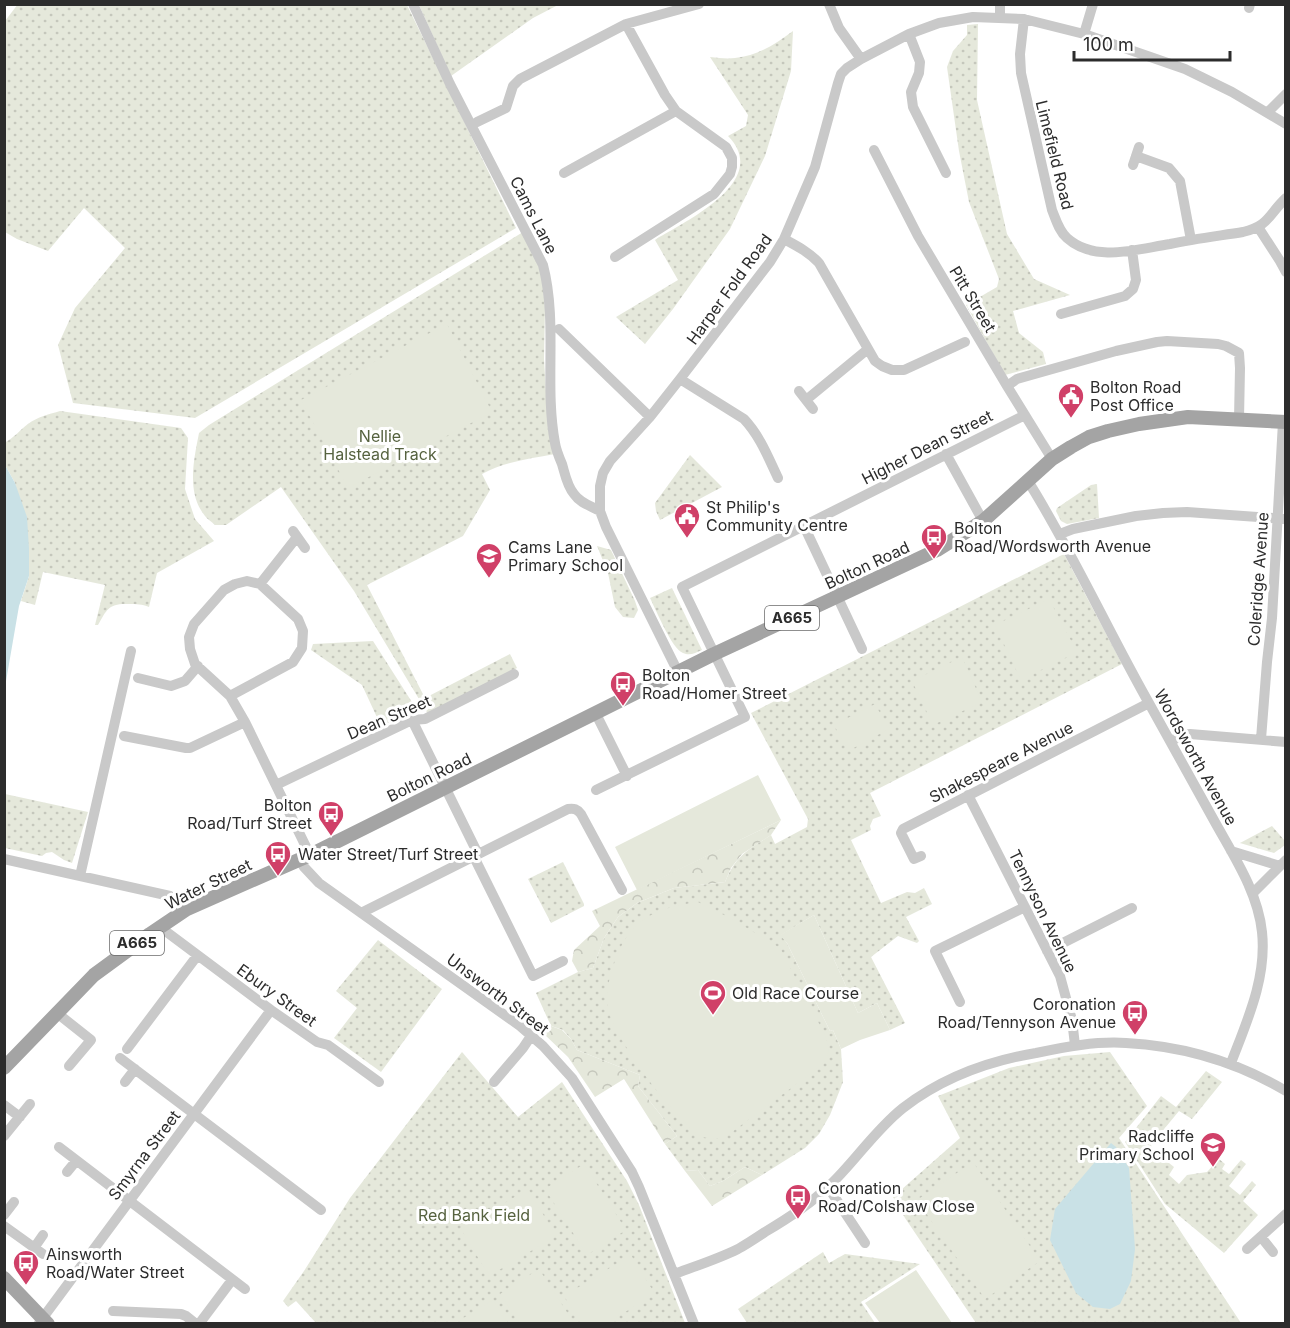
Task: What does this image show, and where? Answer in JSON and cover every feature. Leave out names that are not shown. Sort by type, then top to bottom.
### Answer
[{"type":"main road","name":"Bolton Road","points":[[305,857],[714,654],[937,550],[982,521],[1052,459],[1089,437],[1139,424],[1188,417],[1284,422]]},
{"type":"main road","name":"Water Street","points":[[4,1068],[94,975],[160,927],[187,909],[305,857]]},
{"type":"main road","points":[[4,1278],[43,1322]]},
{"type":"street","name":"Cams Lane","points":[[412,4],[450,84],[543,265],[550,323],[550,406],[555,444],[574,494],[582,502],[600,511]]},
{"type":"street","points":[[477,122],[506,108],[513,86],[520,79],[541,75],[626,24],[699,4]]},
{"type":"street","points":[[829,4],[839,28],[861,59]]},
{"type":"street","points":[[1000,4],[1000,17]]},
{"type":"street","points":[[1084,34],[1093,4]]},
{"type":"street","name":"Harper Fold Road","points":[[678,672],[600,511],[600,486],[603,473],[610,461],[650,417],[680,379],[770,261],[784,239],[815,167],[838,83],[847,68],[909,34],[939,22],[973,17],[1024,19],[1084,34],[1185,69],[1232,92],[1286,124]]},
{"type":"street","name":"Limefield Road","points":[[1024,19],[1020,54],[1023,81],[1052,210],[1057,224],[1067,237],[1086,249],[1106,253],[1243,232],[1258,227]]},
{"type":"street","points":[[615,257],[630,253],[714,194],[730,174],[732,167],[732,158],[726,147],[676,111],[626,24]]},
{"type":"street","points":[[909,34],[920,62],[919,73],[911,92],[913,106],[946,173]]},
{"type":"street","points":[[1268,112],[1286,94]]},
{"type":"street","points":[[572,173],[676,111]]},
{"type":"street","name":"Pitt Street","points":[[874,150],[918,236],[1052,459]]},
{"type":"street","points":[[1136,156],[1169,168],[1180,181],[1191,240]]},
{"type":"street","points":[[928,164],[939,159]]},
{"type":"street","points":[[1286,198],[1269,219],[1258,227],[1286,272]]},
{"type":"street","points":[[784,239],[803,249],[819,262],[875,361],[882,366],[892,370],[904,370],[951,354],[965,342]]},
{"type":"street","points":[[1067,309],[1125,296],[1133,289],[1136,280],[1132,250]]},
{"type":"street","points":[[559,329],[570,346],[650,417]]},
{"type":"street","points":[[1007,386],[1017,379],[1156,342],[1218,344],[1239,353],[1239,419]]},
{"type":"street","points":[[806,400],[868,349]]},
{"type":"street","points":[[680,379],[744,419],[753,428],[762,455],[778,478]]},
{"type":"street","name":"Higher Dean Street","points":[[714,654],[682,587],[1025,415]]},
{"type":"street","name":"Coleridge Avenue","points":[[1262,739],[1282,519],[1284,422]]},
{"type":"street","points":[[946,454],[982,521]]},
{"type":"street","name":"Wordsworth Avenue","points":[[1028,481],[1060,534],[1253,893],[1262,931],[1262,966],[1254,1002],[1231,1064]]},
{"type":"street","points":[[1060,534],[1073,529],[1136,516],[1163,513],[1187,512],[1282,519]]},
{"type":"street","points":[[804,526],[862,649]]},
{"type":"street","points":[[260,584],[295,534],[305,548]]},
{"type":"street","points":[[247,581],[260,584],[298,619],[303,631],[303,648],[293,662],[230,696],[195,664],[190,650],[189,637],[194,624],[225,590],[247,581]]},
{"type":"street","points":[[80,876],[131,651]]},
{"type":"street","points":[[596,790],[746,717],[714,654]]},
{"type":"street","points":[[138,678],[171,686],[185,681],[198,666]]},
{"type":"street","name":"Dean Street","points":[[276,785],[412,720],[425,719],[514,674]]},
{"type":"street","name":"Unsworth Street","points":[[230,696],[276,785],[305,857],[304,867],[319,883],[531,1036],[572,1078],[632,1172],[694,1323]]},
{"type":"street","name":"Shakespeare Avenue","points":[[921,856],[914,859],[902,832],[903,829],[1149,703]]},
{"type":"street","points":[[595,712],[627,776]]},
{"type":"street","points":[[412,720],[533,976],[563,961]]},
{"type":"street","points":[[124,736],[190,748],[245,722]]},
{"type":"street","points":[[1171,741],[1190,734],[1286,742]]},
{"type":"street","name":"Tennyson Avenue","points":[[968,795],[1060,976],[1072,1020],[1075,1045]]},
{"type":"street","points":[[361,913],[573,808],[581,814],[622,883]]},
{"type":"street","points":[[1231,851],[1282,863]]},
{"type":"street","points":[[4,859],[170,896],[187,909]]},
{"type":"street","points":[[1253,893],[1282,863]]},
{"type":"street","points":[[960,1002],[935,951],[1025,907]]},
{"type":"street","points":[[1047,951],[1132,908]]},
{"type":"street","name":"Ebury Street","points":[[160,927],[271,1010],[317,1042],[328,1045],[379,1082]]},
{"type":"street","points":[[198,956],[124,1053],[135,1069],[321,1210]]},
{"type":"street","name":"Smyrna Street","points":[[43,1322],[129,1201],[271,1010]]},
{"type":"street","points":[[57,1013],[91,1040],[69,1066]]},
{"type":"street","points":[[494,1082],[531,1036]]},
{"type":"street","points":[[674,1274],[740,1248],[803,1208],[848,1167],[902,1109],[943,1082],[1007,1058],[1075,1045],[1124,1043],[1154,1046],[1185,1051],[1231,1064],[1286,1091]]},
{"type":"street","points":[[125,1082],[135,1069]]},
{"type":"street","points":[[4,1136],[30,1104]]},
{"type":"street","points":[[4,1105],[20,1117]]},
{"type":"street","points":[[59,1147],[245,1289]]},
{"type":"street","points":[[67,1172],[76,1161]]},
{"type":"street","points":[[828,1187],[865,1242]]},
{"type":"street","points":[[4,1215],[14,1202]]},
{"type":"street","points":[[305,1213],[312,1203]]},
{"type":"street","points":[[1247,1249],[1286,1214]]},
{"type":"street","points":[[4,1226],[39,1251],[43,1235]]},
{"type":"street","points":[[1261,1237],[1273,1252]]},
{"type":"street","points":[[114,1311],[130,1306],[181,1314],[197,1323],[232,1280]]},
{"type":"green space","points":[[18,4],[407,5],[516,228],[195,418],[73,403],[58,345],[75,308],[125,248],[84,208],[48,251],[5,232],[5,21]]},
{"type":"green space","points":[[419,5],[558,5],[533,18],[451,76]]},
{"type":"green space","points":[[978,24],[977,100],[1007,234],[1034,279],[1070,295],[1013,311],[1019,333],[1043,352],[1046,364],[1005,375],[966,305],[997,287],[999,279],[969,202],[947,67],[953,51],[967,35],[967,25]]},
{"type":"green space","points":[[793,31],[791,71],[765,156],[730,229],[645,344],[616,317],[678,280],[655,240],[720,198],[732,184],[740,169],[739,153],[728,136],[746,126],[748,115],[710,57],[732,58],[751,55],[773,45]]},
{"type":"green space","name":"Nellie Halstead Track","points":[[523,232],[541,266],[545,308],[546,392],[555,454],[509,463],[482,474],[490,490],[463,536],[367,585],[425,698],[510,654],[517,668],[428,714],[354,591],[281,487],[226,525],[215,525],[206,517],[199,507],[193,486],[199,433]]},
{"type":"green space","points":[[447,324],[492,412],[348,488],[301,400]]},
{"type":"green space","points":[[60,411],[181,428],[188,438],[185,489],[195,519],[214,541],[157,573],[149,607],[134,604],[113,606],[106,611],[98,625],[95,625],[105,585],[43,572],[35,605],[21,601],[29,576],[15,483],[5,465],[4,443],[32,422]]},
{"type":"green space","points":[[690,455],[722,487],[660,520],[655,503]]},
{"type":"green space","points":[[1097,484],[1099,518],[1067,524],[1061,521],[1056,511],[1057,508],[1091,485]]},
{"type":"green space","points":[[597,546],[611,550],[635,601],[638,610],[634,618],[623,617],[615,607],[608,573]]},
{"type":"green space","points":[[1064,554],[1122,664],[870,793],[881,816],[873,819],[871,830],[851,840],[881,903],[907,892],[915,893],[924,888],[932,904],[906,917],[919,941],[917,943],[898,936],[871,957],[905,1023],[890,1030],[877,1003],[858,1013],[814,915],[781,935],[830,1031],[833,1030],[841,1049],[843,1082],[830,1115],[819,1134],[805,1148],[762,1175],[745,1167],[723,1181],[710,1186],[698,1170],[685,1171],[665,1144],[677,1136],[638,1086],[640,1075],[577,1050],[563,1030],[551,1026],[536,993],[578,972],[593,968],[604,938],[618,917],[637,903],[674,888],[725,882],[738,859],[755,845],[771,835],[775,844],[807,827],[808,819],[751,713]]},
{"type":"green space","points":[[672,588],[702,650],[695,653],[683,653],[674,644],[650,598]]},
{"type":"green space","points":[[1049,599],[1077,652],[1021,680],[995,625]]},
{"type":"green space","points":[[373,641],[417,710],[381,726],[362,685],[311,650],[313,644]]},
{"type":"green space","points":[[962,657],[982,702],[933,725],[912,681]]},
{"type":"green space","points":[[875,704],[889,729],[848,751],[834,725]]},
{"type":"green space","points":[[758,775],[781,820],[637,890],[615,847]]},
{"type":"green space","points":[[5,794],[88,812],[72,863],[52,852],[42,856],[5,848]]},
{"type":"green space","points":[[781,820],[771,835],[742,854],[731,868],[725,882],[674,888],[637,903],[618,917],[604,938],[593,968],[578,972],[572,961],[574,950],[600,926],[592,911]]},
{"type":"green space","points":[[1272,826],[1285,841],[1285,845],[1274,853],[1240,843]]},
{"type":"green space","points":[[563,862],[584,906],[551,923],[528,879]]},
{"type":"green space","name":"Old Race Course","points":[[698,902],[732,919],[780,948],[825,1035],[828,1047],[828,1054],[822,1065],[728,1135],[716,1138],[708,1138],[695,1133],[660,1094],[638,1066],[620,1036],[607,1002],[613,967],[626,938],[634,928],[655,913]]},
{"type":"green space","points":[[814,915],[858,1013],[877,1003],[890,1030],[841,1049],[787,943],[780,935]]},
{"type":"green space","points":[[378,940],[442,989],[381,1072],[334,1038],[357,1008],[336,991]]},
{"type":"green space","points":[[551,1026],[562,1030],[577,1050],[640,1075],[638,1086],[677,1136],[665,1144],[624,1079],[595,1097],[568,1057],[544,1034]]},
{"type":"green space","name":"Red Bank Field","points":[[462,1052],[518,1117],[562,1082],[627,1181],[639,1205],[685,1323],[316,1323],[296,1301],[288,1307],[283,1301],[350,1198]]},
{"type":"green space","points":[[1110,1052],[1147,1106],[1119,1138],[1241,1323],[976,1323],[893,1197],[960,1138],[938,1096],[1009,1068],[1064,1056]]},
{"type":"green space","points":[[1206,1071],[1222,1082],[1192,1119],[1179,1111],[1151,1145],[1154,1151],[1174,1167],[1169,1175],[1179,1184],[1187,1175],[1207,1172],[1219,1159],[1225,1164],[1222,1169],[1229,1174],[1241,1160],[1246,1164],[1229,1186],[1240,1195],[1252,1181],[1256,1185],[1243,1201],[1258,1215],[1224,1253],[1165,1204],[1125,1142],[1161,1096],[1176,1107]]},
{"type":"green space","points":[[973,1162],[1040,1261],[985,1299],[917,1200]]},
{"type":"green space","points":[[584,1164],[626,1230],[587,1255],[545,1189]]},
{"type":"green space","points":[[745,1167],[762,1175],[712,1206],[685,1171],[698,1170],[710,1186],[723,1181]]},
{"type":"green space","points":[[528,1189],[556,1236],[489,1276],[461,1229]]},
{"type":"green space","points":[[823,1252],[829,1263],[845,1254],[920,1264],[861,1302],[875,1323],[747,1323],[738,1309]]},
{"type":"green space","points":[[631,1255],[655,1294],[607,1323],[581,1323],[564,1296]]},
{"type":"green space","points":[[539,1269],[574,1323],[519,1323],[500,1294]]},
{"type":"green space","points":[[916,1270],[952,1323],[880,1323],[865,1303]]},
{"type":"green space","points":[[493,1300],[508,1323],[462,1323],[460,1320]]},
{"type":"water","points":[[5,465],[15,483],[27,517],[29,576],[19,606],[5,687]]},
{"type":"water","points":[[1111,1143],[1129,1168],[1135,1249],[1131,1281],[1120,1304],[1110,1309],[1093,1307],[1076,1293],[1050,1240],[1055,1209]]},
{"type":"place","name":"Bolton Road Post Office","points":[[1071,419]]},
{"type":"place","name":"St Philip's Community Centre","points":[[687,539]]},
{"type":"place","name":"Bolton Road/Wordsworth Avenue","points":[[934,560]]},
{"type":"place","name":"Cams Lane Primary School","points":[[489,579]]},
{"type":"place","name":"Bolton Road/Homer Street","points":[[623,707]]},
{"type":"place","name":"Bolton Road/Turf Street","points":[[331,837]]},
{"type":"place","name":"Water Street/Turf Street","points":[[278,877]]},
{"type":"place","name":"Old Race Course","points":[[713,1016]]},
{"type":"place","name":"Coronation Road/Tennyson Avenue","points":[[1135,1036]]},
{"type":"place","name":"Radcliffe Primary School","points":[[1213,1168]]},
{"type":"place","name":"Coronation Road/Colshaw Close","points":[[798,1220]]},
{"type":"place","name":"Ainsworth Road/Water Street","points":[[26,1286]]}]
